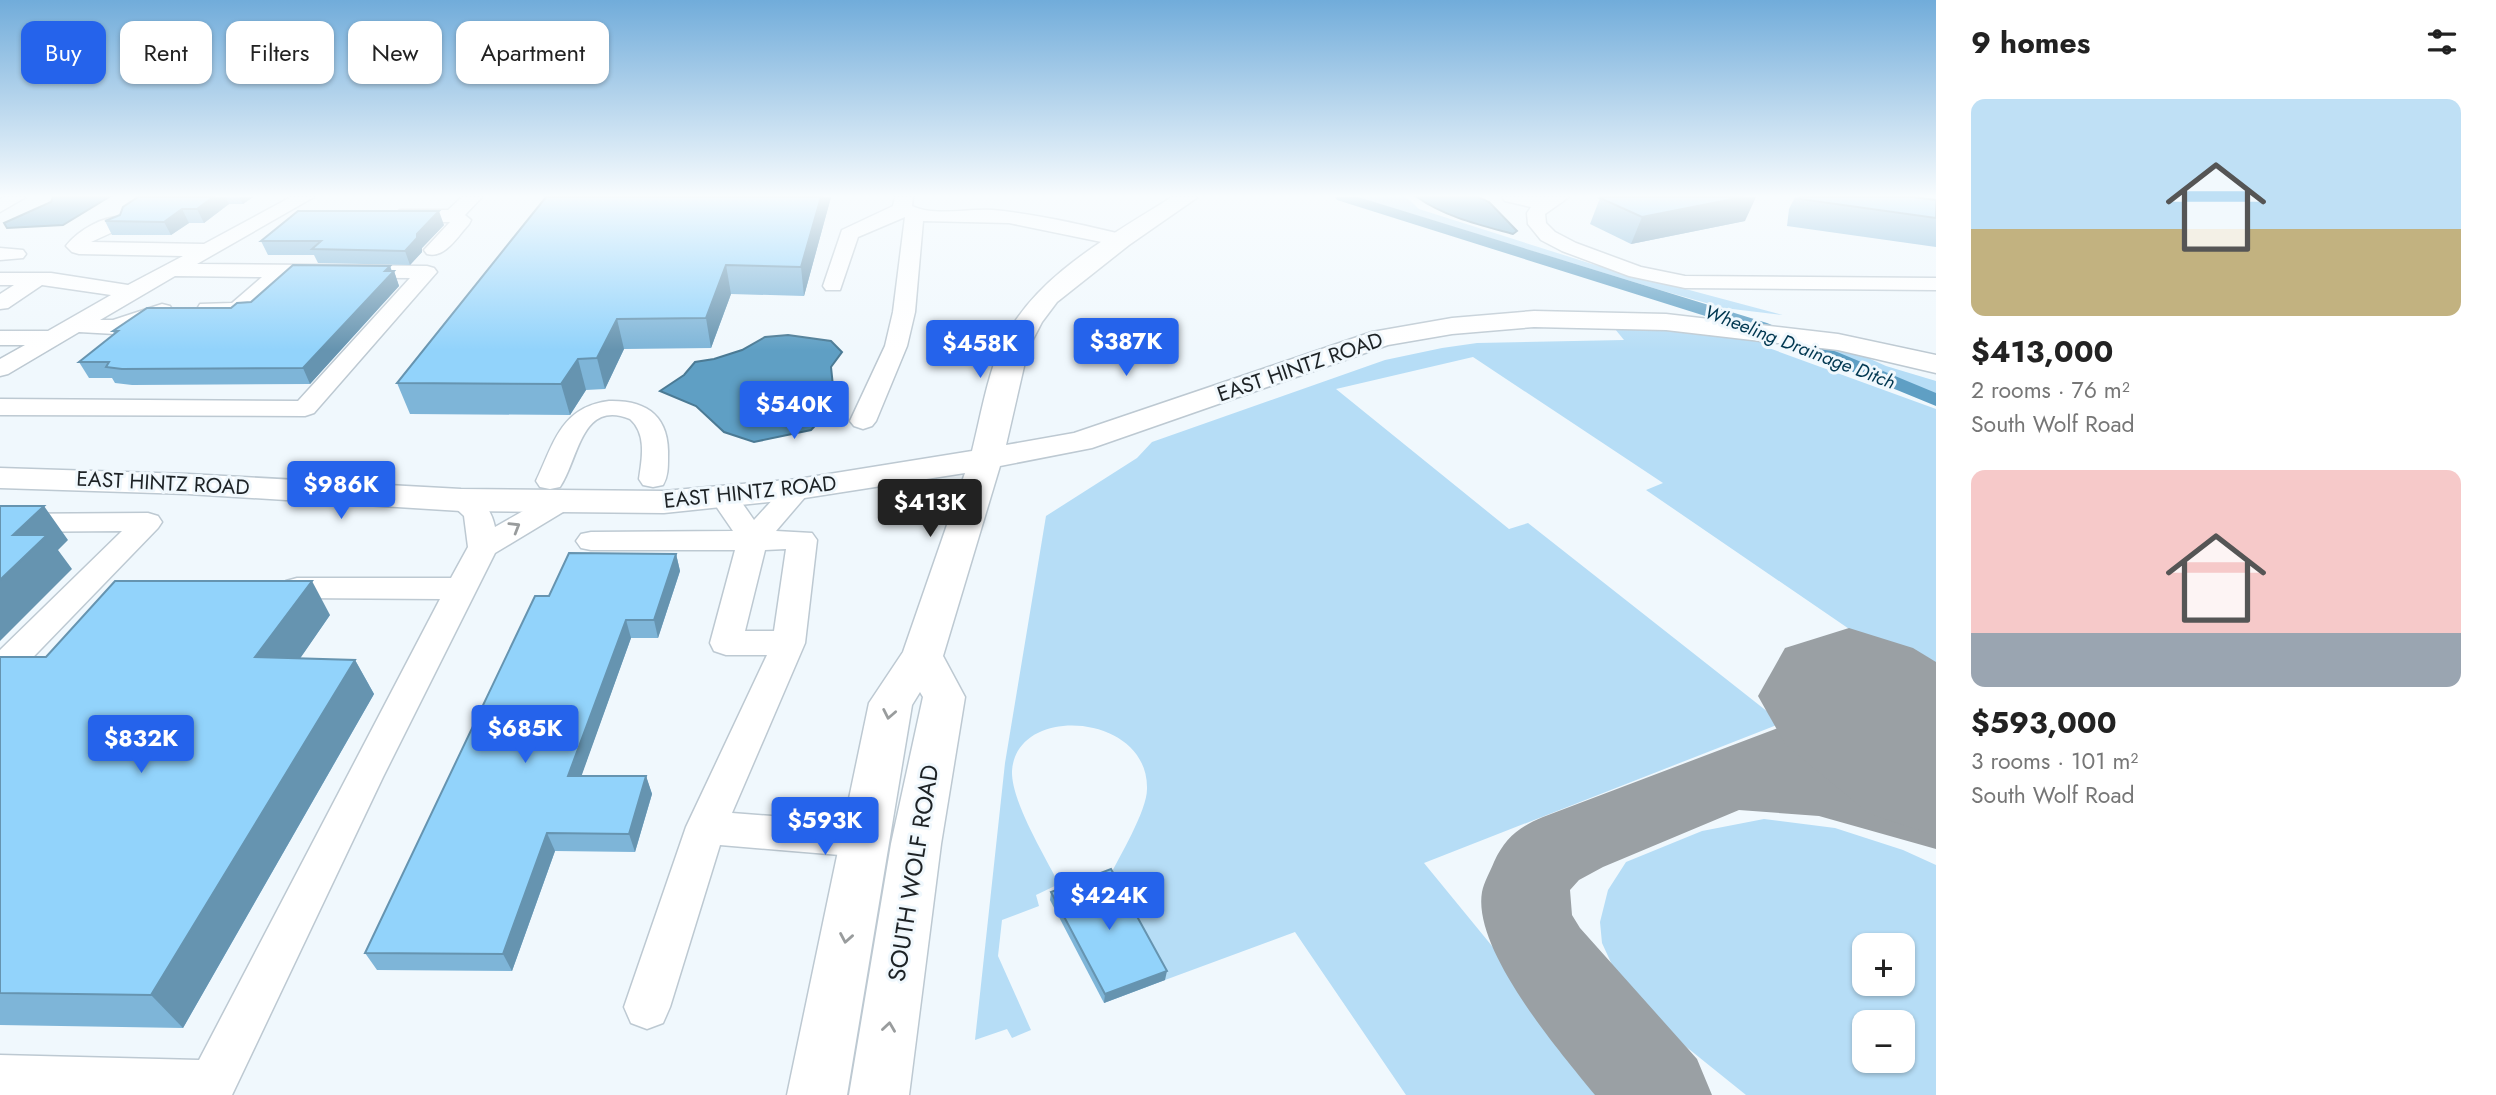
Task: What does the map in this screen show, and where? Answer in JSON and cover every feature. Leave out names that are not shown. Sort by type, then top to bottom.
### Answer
[{"type":"main road","points":[[817,1095],[891,702],[922,656],[989,449],[1014,349],[1029,321],[1048,296],[1110,248]]},
{"type":"main road","name":"EAST HINTZ ROAD","points":[[0,478],[138,481],[461,500],[653,479],[720,477],[1081,441],[1382,338],[1452,326],[1534,319],[1669,316],[1839,336],[1936,351]]},
{"type":"main road","name":"EAST HINTZ ROAD","points":[[1839,336],[1936,364]]},
{"type":"main road","name":"EAST HINTZ ROAD","points":[[0,456],[175,457],[557,490],[664,502],[798,489],[989,449]]},
{"type":"main road","name":"SOUTH WOLF ROAD","points":[[879,1095],[916,845],[944,697],[922,656]]},
{"type":"street","points":[[85,248],[209,250]]},
{"type":"street","points":[[0,369],[50,338],[213,248]]},
{"type":"street","points":[[833,286],[845,248]]},
{"type":"street","points":[[863,421],[896,346],[904,312],[906,248]]},
{"type":"street","points":[[1572,248],[1636,272],[1685,282],[1936,284]]},
{"type":"street","points":[[0,407],[23,410],[305,408],[427,272],[231,273],[172,270]]},
{"type":"street","points":[[74,325],[115,327],[166,309],[237,310],[280,272]]},
{"type":"street","points":[[187,309],[231,273]]},
{"type":"street","points":[[0,279],[39,279],[131,292]]},
{"type":"street","points":[[0,303],[39,279]]},
{"type":"street","points":[[0,338],[50,338]]},
{"type":"street","points":[[0,1079],[212,1083],[364,777],[483,547],[557,490],[578,422],[591,412],[616,407],[638,412],[652,427],[656,448],[653,479]]},
{"type":"street","points":[[789,643],[726,643],[753,539],[798,489]]},
{"type":"street","points":[[723,496],[753,539]]},
{"type":"street","points":[[461,500],[478,513],[483,547]]},
{"type":"street","points":[[0,523],[148,522],[0,670]]},
{"type":"street","points":[[591,541],[802,540],[789,643],[706,828],[647,1007]]},
{"type":"street","points":[[297,588],[461,589]]},
{"type":"street","points":[[706,828],[864,840]]},
{"type":"shaded area","points":[[1523,248],[1542,248],[1783,315],[1724,308]]},
{"type":"shaded area","points":[[1615,329],[1701,331],[1763,338],[1766,347],[1936,409],[1936,662],[1912,672],[1646,490],[1663,483],[1473,357],[1336,389],[1509,529],[1528,523],[1782,723],[1424,863],[1614,1095],[1406,1095],[1295,932],[1165,980],[1109,878],[1138,821],[1146,798],[1142,764],[1127,745],[1106,732],[1082,726],[1057,727],[1035,734],[1019,749],[1012,771],[1017,797],[1059,884],[1036,895],[1039,906],[1002,920],[998,956],[1031,1030],[1012,1038],[1007,1029],[975,1040],[1005,763],[1046,516],[1137,458],[1152,442],[1385,360],[1477,343],[1624,340]]},
{"type":"shaded area","points":[[788,335],[831,341],[842,352],[831,367],[835,405],[811,430],[754,442],[724,432],[696,406],[660,391],[684,375],[695,362],[742,350],[765,337]]},
{"type":"shaded area","points":[[1817,346],[1857,353],[1886,366],[1936,381],[1936,395],[1884,376]]},
{"type":"shaded area","points":[[1764,819],[1835,828],[1903,850],[1936,865],[1936,1095],[1746,1095],[1664,1029],[1619,980],[1602,943],[1600,922],[1608,890],[1626,862],[1702,831]]},
{"type":"building","points":[[313,248],[408,248],[405,251]]},
{"type":"building","points":[[505,248],[806,248],[801,267],[726,265],[706,318],[617,319],[597,358],[578,359],[561,384],[397,383]]},
{"type":"building","points":[[293,265],[390,266],[385,271],[394,271],[303,368],[122,369],[106,367],[109,362],[79,362],[118,331],[113,331],[147,308],[231,308],[237,303],[251,302]]},
{"type":"building","points":[[0,506],[44,506],[13,535],[47,535],[0,580]]},
{"type":"building","points":[[569,553],[676,554],[654,620],[626,620],[568,776],[646,776],[629,834],[547,833],[503,954],[365,953],[535,596],[549,596]]},
{"type":"building","points":[[115,581],[312,581],[255,657],[355,660],[151,995],[0,993],[0,657],[46,657]]},
{"type":"building","points":[[1111,869],[1167,971],[1105,994],[1051,892]]},
{"type":"waterway","name":"Wheeling Drainage Ditch","points":[[1506,248],[1760,327],[1936,400]]},
{"type":"taxiway","points":[[1661,1095],[1562,979],[1535,937],[1527,915],[1526,893],[1532,873],[1549,854],[1573,842],[1936,696]]},
{"type":"taxiway","points":[[1747,780],[1771,779],[1819,784],[1936,815]]},
{"type":"runway","points":[[1849,696],[1936,759]]}]
